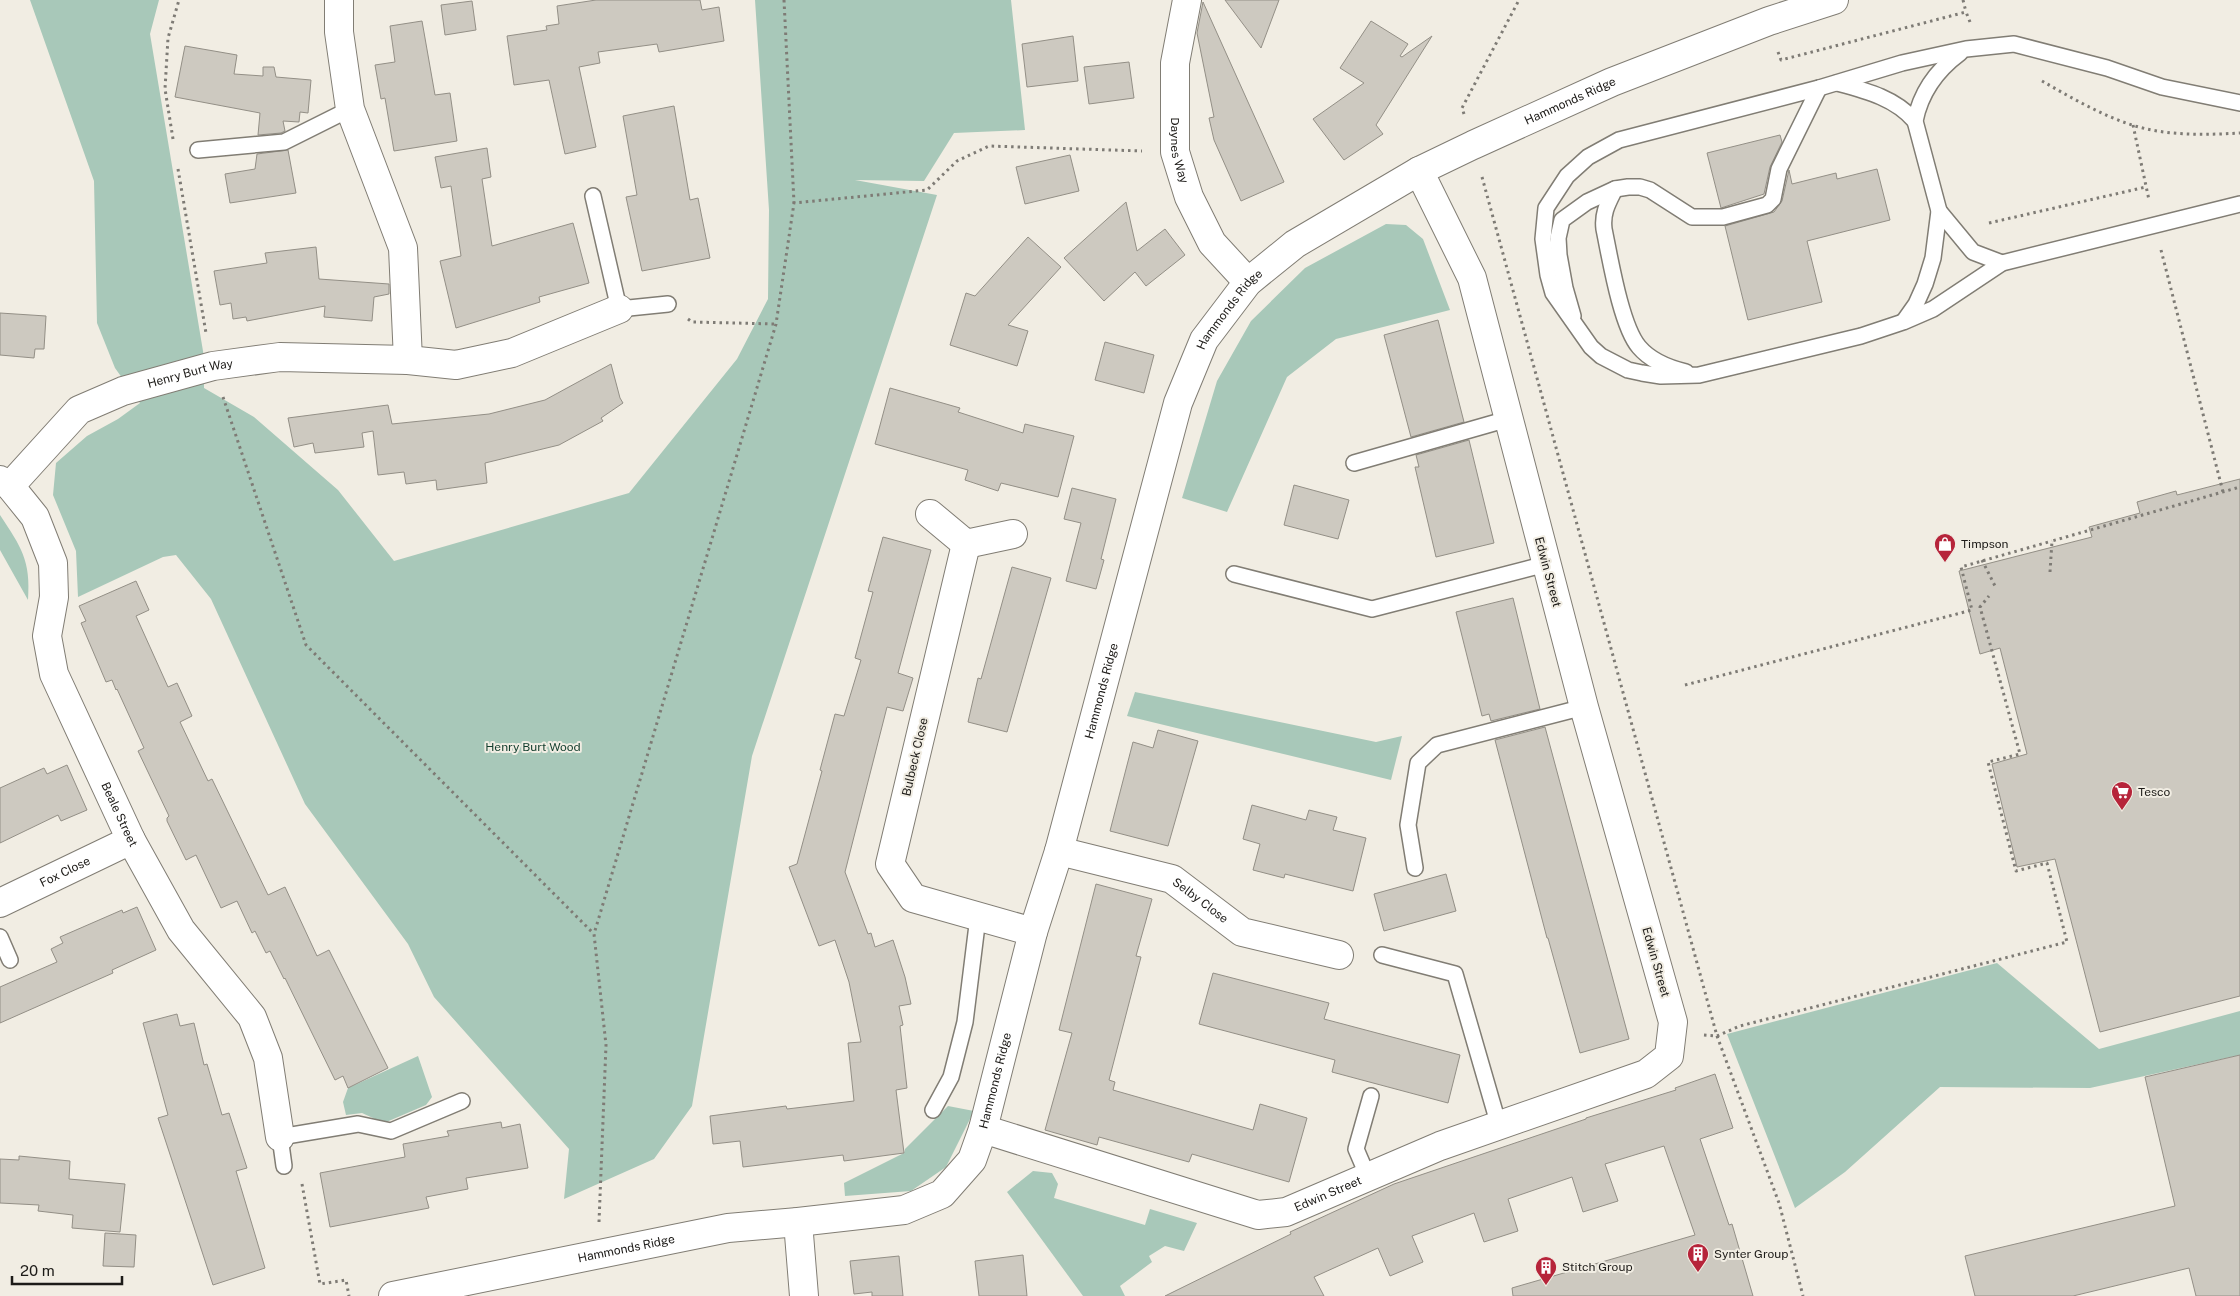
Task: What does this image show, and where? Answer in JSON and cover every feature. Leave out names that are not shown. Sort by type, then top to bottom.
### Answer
[{"type":"street","points":[[339,0],[339,32],[350,108],[403,248],[408,360]]},
{"type":"street","name":"Daynes Way","points":[[1187,0],[1175,63],[1175,152],[1189,197],[1212,243],[1248,282]]},
{"type":"street","name":"Hammonds Ridge","points":[[394,1296],[728,1228],[904,1210],[942,1194],[972,1160],[982,1129],[1033,932],[1059,851],[1178,403],[1204,340],[1248,282],[1295,244],[1419,171],[1473,144],[1612,82],[1769,21],[1834,0]]},
{"type":"street","name":"Edwin Street","points":[[982,1129],[1258,1215],[1286,1212],[1440,1146],[1646,1074],[1669,1056],[1673,1022],[1584,707],[1472,278],[1419,171]]},
{"type":"street","name":"Henry Burt Way","points":[[5,483],[79,410],[123,391],[213,366],[280,357],[408,360],[456,366],[512,353],[619,309]]},
{"type":"street","name":"Beale Street","points":[[5,483],[35,517],[53,563],[54,597],[47,636],[54,674],[131,840],[182,930],[252,1017],[268,1058],[280,1137]]},
{"type":"street","points":[[930,514],[966,544],[1013,534]]},
{"type":"street","name":"Bulbeck Close","points":[[966,544],[890,864],[914,898],[1033,932]]},
{"type":"street","name":"Fox Close","points":[[0,903],[131,840]]},
{"type":"street","name":"Selby Close","points":[[1059,851],[1172,879],[1242,932],[1339,956]]},
{"type":"street","points":[[798,1222],[804,1296]]},
{"type":"lane","points":[[2240,102],[2162,87],[2107,68],[2014,44],[1966,49],[1902,63],[1819,88],[1619,140],[1602,148],[1576,166],[1553,195],[1546,208],[1543,223],[1545,258],[1553,293],[1591,347],[1601,356],[1628,370],[1661,376],[1700,375],[1861,336],[1903,322],[1933,310],[2002,263],[2240,204]]},
{"type":"lane","points":[[1915,121],[1929,84],[1943,66],[1966,49]]},
{"type":"lane","points":[[1836,83],[1883,97],[1908,112],[1915,121],[1939,211],[1932,258],[1925,284],[1916,304],[1903,322]]},
{"type":"lane","points":[[1576,324],[1565,288],[1558,238],[1559,226],[1573,210],[1615,189],[1640,187],[1650,190],[1692,217],[1723,217],[1767,205],[1773,199],[1779,170],[1819,88]]},
{"type":"lane","points":[[2219,99],[2240,91]]},
{"type":"lane","points":[[198,150],[284,142],[350,108]]},
{"type":"lane","points":[[1615,189],[1602,218],[1620,301],[1633,338],[1652,359],[1679,371],[1700,375]]},
{"type":"lane","points":[[593,196],[619,309],[668,304]]},
{"type":"lane","points":[[1939,211],[1973,252],[2002,263]]},
{"type":"lane","points":[[1354,463],[1508,419]]},
{"type":"lane","points":[[1234,574],[1372,609],[1546,564]]},
{"type":"lane","points":[[1415,868],[1408,825],[1418,763],[1438,745],[1584,707]]},
{"type":"lane","points":[[933,1110],[951,1078],[965,1022],[978,917]]},
{"type":"lane","points":[[0,937],[10,960]]},
{"type":"lane","points":[[1382,956],[1455,974],[1499,1126]]},
{"type":"lane","points":[[1368,1177],[1356,1148],[1371,1096]]},
{"type":"lane","points":[[284,1166],[280,1137],[358,1124],[391,1131],[462,1101]]},
{"type":"path","points":[[174,146],[165,89],[168,38],[178,0]]},
{"type":"path","points":[[598,1253],[606,1045],[594,934],[776,324],[794,203],[784,0]]},
{"type":"path","points":[[1519,0],[1462,108],[1717,1036],[1779,1202],[1803,1296]]},
{"type":"path","points":[[1963,0],[1966,12]]},
{"type":"path","points":[[2223,492],[2154,225],[2133,125],[2170,132],[2200,134],[2240,133]]},
{"type":"path","points":[[794,203],[927,190],[957,161],[989,146],[1175,152]]},
{"type":"path","points":[[178,165],[200,307],[213,366],[306,645],[594,934]]},
{"type":"path","points":[[1988,223],[2146,187]]},
{"type":"path","points":[[668,304],[692,322],[776,324]]},
{"type":"path","points":[[1972,610],[1961,567],[2240,488]]},
{"type":"path","points":[[2050,572],[2052,541]]},
{"type":"path","points":[[1982,560],[1995,586]]},
{"type":"path","points":[[1685,685],[1972,610],[1980,607],[1989,596]]},
{"type":"path","points":[[1717,1036],[1740,1026],[2067,942],[2047,863],[2016,871],[1988,762],[2020,754],[1980,607]]},
{"type":"path","points":[[284,1166],[301,1179],[320,1284],[346,1280],[349,1296]]},
{"type":"green space","name":"Henry Burt Wood","points":[[30,0],[159,0],[150,34],[204,357],[204,388],[254,417],[338,490],[394,561],[629,493],[737,359],[768,299],[769,210],[755,0],[1011,0],[1025,130],[954,133],[924,181],[855,180],[937,195],[752,756],[692,1106],[654,1159],[564,1199],[569,1149],[434,997],[408,944],[305,804],[211,599],[176,555],[163,557],[78,597],[76,551],[53,495],[56,463],[87,436],[118,419],[140,403],[115,368],[97,323],[94,181]]},
{"type":"green space","points":[[1386,224],[1406,225],[1423,239],[1450,310],[1336,339],[1287,377],[1227,512],[1182,498],[1217,381],[1251,321],[1305,268]]},
{"type":"green space","points":[[0,515],[23,554],[28,574],[28,600],[0,550]]},
{"type":"green space","points":[[1135,692],[1376,742],[1402,736],[1391,780],[1127,716]]},
{"type":"green space","points":[[1997,963],[2099,1049],[2240,1011],[2240,1055],[2090,1088],[1940,1087],[1845,1172],[1795,1208],[1727,1034]]},
{"type":"green space","points":[[418,1056],[432,1097],[426,1105],[384,1123],[362,1113],[346,1115],[343,1102],[348,1088]]},
{"type":"green space","points":[[948,1106],[974,1111],[946,1167],[911,1191],[845,1196],[844,1183],[904,1153],[905,1149]]},
{"type":"green space","points":[[1033,1171],[1052,1173],[1058,1184],[1054,1198],[1145,1225],[1150,1209],[1197,1223],[1184,1251],[1165,1246],[1149,1256],[1152,1262],[1120,1286],[1125,1296],[1083,1296],[1007,1192]]},
{"type":"building","points":[[596,0],[700,0],[702,10],[719,7],[724,41],[659,52],[657,44],[598,52],[600,63],[579,67],[596,147],[565,154],[549,80],[514,85],[507,36],[547,30],[546,26],[559,24],[557,6]]},
{"type":"building","points":[[1225,0],[1279,0],[1261,48]]},
{"type":"building","points":[[472,1],[476,30],[445,35],[441,5]]},
{"type":"building","points":[[1203,2],[1284,182],[1241,201],[1214,140],[1209,118],[1214,117],[1197,33]]},
{"type":"building","points":[[422,21],[435,95],[450,93],[457,141],[394,151],[385,98],[381,99],[375,65],[395,62],[390,26]]},
{"type":"building","points":[[1371,21],[1408,44],[1400,56],[1402,57],[1432,36],[1376,125],[1383,134],[1344,160],[1313,119],[1364,83],[1340,68]]},
{"type":"building","points":[[1073,36],[1078,81],[1027,87],[1022,44]]},
{"type":"building","points":[[185,46],[237,55],[234,74],[263,76],[263,67],[274,67],[276,77],[311,80],[308,113],[300,112],[299,122],[283,121],[285,131],[281,133],[258,135],[260,113],[175,97]]},
{"type":"building","points":[[1129,62],[1134,98],[1089,104],[1084,67]]},
{"type":"building","points":[[674,106],[690,200],[698,198],[710,258],[642,271],[626,197],[637,195],[623,116]]},
{"type":"building","points":[[1780,135],[1782,142],[1770,167],[1764,194],[1721,208],[1707,153]]},
{"type":"building","points":[[487,148],[491,177],[482,179],[492,246],[573,223],[589,283],[539,297],[540,302],[456,328],[440,261],[461,256],[451,186],[441,188],[435,157]]},
{"type":"building","points":[[288,150],[296,193],[230,203],[225,174],[255,169],[257,154]]},
{"type":"building","points":[[1070,155],[1079,191],[1025,204],[1016,167]]},
{"type":"building","points":[[1877,169],[1890,220],[1807,241],[1822,302],[1748,320],[1725,226],[1774,212],[1782,201],[1789,170],[1792,184],[1836,173],[1837,179]]},
{"type":"building","points":[[1126,202],[1137,251],[1165,229],[1185,255],[1146,286],[1135,272],[1104,301],[1064,258]]},
{"type":"building","points":[[1028,237],[1061,267],[1008,325],[1028,331],[1017,366],[950,345],[966,293],[975,296]]},
{"type":"building","points":[[316,247],[319,279],[389,284],[389,294],[374,297],[372,321],[324,317],[325,306],[247,321],[246,317],[233,319],[231,303],[220,305],[214,271],[267,263],[265,253]]},
{"type":"building","points":[[0,313],[46,316],[44,349],[35,349],[34,358],[0,355]]},
{"type":"building","points":[[1438,320],[1464,422],[1411,437],[1384,335]]},
{"type":"building","points":[[1105,342],[1154,355],[1144,393],[1095,380]]},
{"type":"building","points":[[611,364],[623,403],[601,418],[603,421],[559,445],[485,463],[487,483],[437,490],[436,480],[406,484],[404,472],[378,475],[373,431],[362,433],[364,447],[315,453],[313,443],[294,447],[288,418],[388,405],[392,424],[489,414],[545,400]]},
{"type":"building","points":[[890,388],[960,408],[958,412],[1023,433],[1025,424],[1074,436],[1058,497],[1001,483],[998,491],[965,480],[968,470],[875,444]]},
{"type":"building","points":[[1469,440],[1494,543],[1436,557],[1415,467],[1419,467],[1416,455]]},
{"type":"building","name":"Tesco","points":[[2240,479],[2240,996],[2100,1032],[2055,859],[2017,867],[1992,764],[2027,754],[2000,648],[1980,654],[1959,571],[2092,537],[2089,527],[2140,513],[2137,502],[2176,491],[2177,495]]},
{"type":"building","points":[[1294,485],[1349,500],[1338,539],[1284,525]]},
{"type":"building","points":[[1072,488],[1116,499],[1101,559],[1104,560],[1096,589],[1066,581],[1081,523],[1064,519]]},
{"type":"building","points":[[883,537],[931,550],[898,673],[913,678],[903,711],[887,707],[845,872],[868,934],[871,933],[875,947],[893,940],[905,977],[911,1004],[899,1006],[903,1025],[900,1026],[907,1088],[896,1090],[904,1153],[844,1161],[843,1155],[743,1167],[740,1141],[713,1144],[710,1116],[786,1106],[787,1109],[854,1101],[848,1043],[861,1042],[849,982],[835,940],[819,946],[789,867],[797,864],[835,714],[844,716],[861,660],[855,658],[873,592],[868,591]]},
{"type":"building","points":[[1012,567],[1051,578],[1007,732],[968,722],[978,678],[981,679]]},
{"type":"building","points":[[136,581],[149,610],[136,616],[168,687],[177,683],[192,716],[180,722],[208,781],[212,779],[268,895],[285,887],[317,956],[329,950],[388,1068],[348,1088],[343,1076],[335,1080],[285,978],[270,951],[266,953],[255,931],[252,933],[237,901],[221,908],[196,855],[186,860],[167,821],[169,816],[138,751],[144,748],[112,680],[106,682],[81,623],[86,621],[79,606]]},
{"type":"building","points":[[1513,598],[1540,709],[1491,721],[1489,714],[1482,716],[1456,612]]},
{"type":"building","points":[[1545,727],[1629,1039],[1580,1053],[1547,938],[1495,740]]},
{"type":"building","points":[[1158,730],[1198,741],[1168,846],[1110,831],[1133,742],[1153,748]]},
{"type":"building","points":[[67,765],[87,810],[61,821],[58,815],[0,843],[0,788],[44,768],[47,774]]},
{"type":"building","points":[[1252,805],[1306,820],[1309,810],[1337,817],[1333,830],[1366,838],[1353,891],[1285,874],[1284,878],[1253,870],[1260,844],[1243,839]]},
{"type":"building","points":[[1446,874],[1456,911],[1384,931],[1374,894]]},
{"type":"building","points":[[1096,884],[1152,899],[1136,956],[1141,957],[1109,1080],[1115,1082],[1113,1090],[1253,1130],[1260,1104],[1307,1118],[1289,1182],[1192,1154],[1189,1162],[1099,1137],[1097,1145],[1045,1130],[1072,1033],[1059,1030]]},
{"type":"building","points":[[137,907],[156,950],[112,970],[113,973],[0,1023],[0,987],[57,962],[51,949],[63,943],[60,937],[122,910],[123,913]]},
{"type":"building","points":[[1213,973],[1329,1003],[1324,1019],[1460,1055],[1448,1103],[1332,1072],[1335,1060],[1199,1024]]},
{"type":"building","points":[[177,1014],[180,1026],[194,1023],[204,1065],[207,1064],[222,1115],[229,1113],[247,1168],[236,1171],[265,1268],[213,1285],[158,1118],[168,1115],[143,1023]]},
{"type":"building","points":[[2240,1055],[2240,1296],[2196,1296],[2189,1268],[2073,1296],[1975,1296],[1965,1256],[2175,1206],[2145,1077]]},
{"type":"building","points":[[1715,1074],[1733,1128],[1700,1139],[1729,1225],[1732,1224],[1753,1296],[1513,1296],[1512,1288],[1695,1235],[1664,1146],[1605,1164],[1618,1201],[1583,1212],[1572,1177],[1508,1199],[1518,1231],[1484,1242],[1474,1213],[1412,1236],[1423,1262],[1390,1276],[1378,1248],[1314,1277],[1324,1296],[1165,1296],[1291,1234],[1290,1232],[1394,1184],[1586,1118],[1676,1090],[1675,1088]]},
{"type":"building","points":[[501,1122],[502,1128],[520,1124],[528,1168],[466,1178],[468,1189],[426,1197],[429,1208],[330,1227],[320,1173],[405,1157],[403,1144],[449,1136],[447,1131]]},
{"type":"building","points":[[19,1156],[70,1161],[69,1179],[125,1184],[120,1232],[72,1228],[73,1215],[38,1211],[39,1205],[0,1203],[0,1159],[19,1160]]},
{"type":"building","points":[[105,1233],[136,1235],[134,1267],[103,1266]]},
{"type":"building","points":[[1023,1255],[1027,1296],[979,1296],[975,1261]]},
{"type":"building","points":[[899,1256],[903,1296],[872,1296],[872,1292],[854,1294],[850,1261]]},
{"type":"place","name":"Timpson","points":[[1945,563]]},
{"type":"place","name":"Tesco","points":[[2122,811]]},
{"type":"place","name":"Synter Group","points":[[1698,1273]]},
{"type":"place","name":"Stitch Group","points":[[1546,1286]]}]
